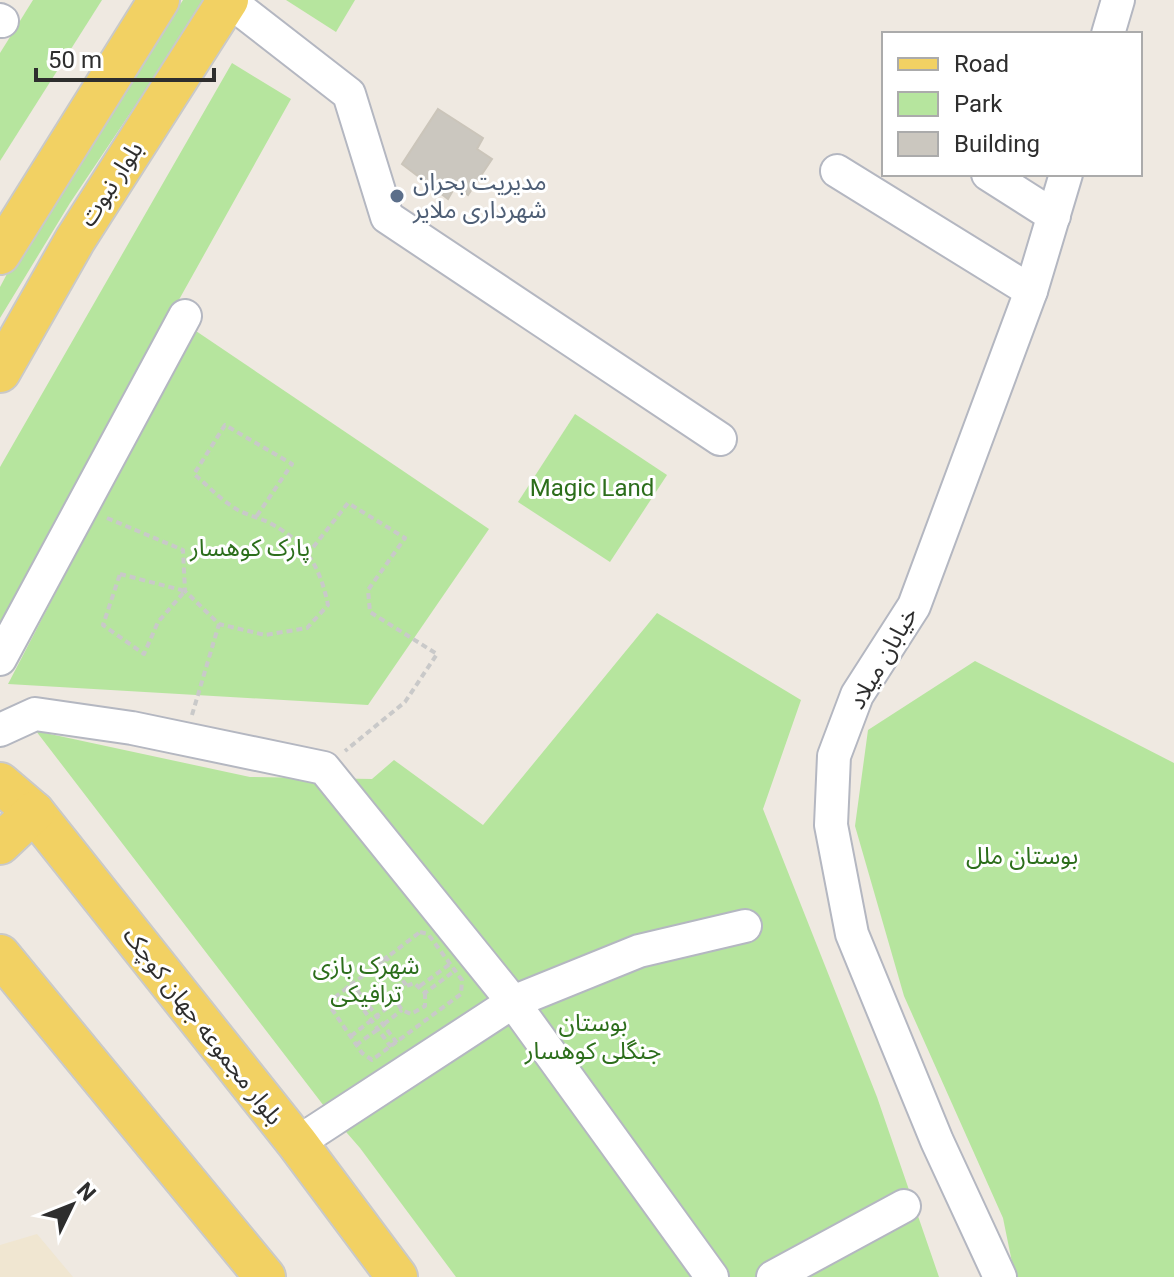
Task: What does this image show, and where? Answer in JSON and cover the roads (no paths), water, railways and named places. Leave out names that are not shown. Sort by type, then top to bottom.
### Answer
[{"type":"main road","points":[[0,254],[159,0]]},
{"type":"main road","name":"بلوار نبوت","points":[[0,372],[75,240],[228,0]]},
{"type":"main road","name":"بلوار مجموعه جهان کوچک","points":[[0,783],[34,812],[297,1143],[397,1277]]},
{"type":"main road","points":[[0,844],[34,812]]},
{"type":"main road","points":[[0,955],[265,1277]]},
{"type":"street","points":[[228,0],[349,94],[387,217],[720,439]]},
{"type":"street","points":[[1109,32],[1118,0]]},
{"type":"street","points":[[837,171],[1031,291]]},
{"type":"street","points":[[991,176],[1054,216]]},
{"type":"street","name":"خیابان میلاد","points":[[1000,1277],[937,1141],[852,934],[832,811],[834,756],[852,707],[914,606],[1031,291],[1065,176]]},
{"type":"street","points":[[0,659],[79,506],[185,316]]},
{"type":"street","points":[[0,730],[35,714],[132,728],[324,768],[513,1002],[712,1277]]},
{"type":"street","points":[[297,1143],[513,1002],[639,951],[745,926]]},
{"type":"street","points":[[773,1277],[904,1206]]},
{"type":"place","name":"مدیریت بحران شهرداری ملایر","points":[[397,196]]},
{"type":"park label","name":"Magic Land","points":[[592,488]]},
{"type":"park label","name":"پارک کوهسار","points":[[250,548]]},
{"type":"park label","name":"بوستان ملل","points":[[1022,856]]},
{"type":"park label","name":"شهرک بازی ترافیکی","points":[[366,980]]},
{"type":"park label","name":"بوستان جنگلی کوهسار","points":[[593,1037]]}]
